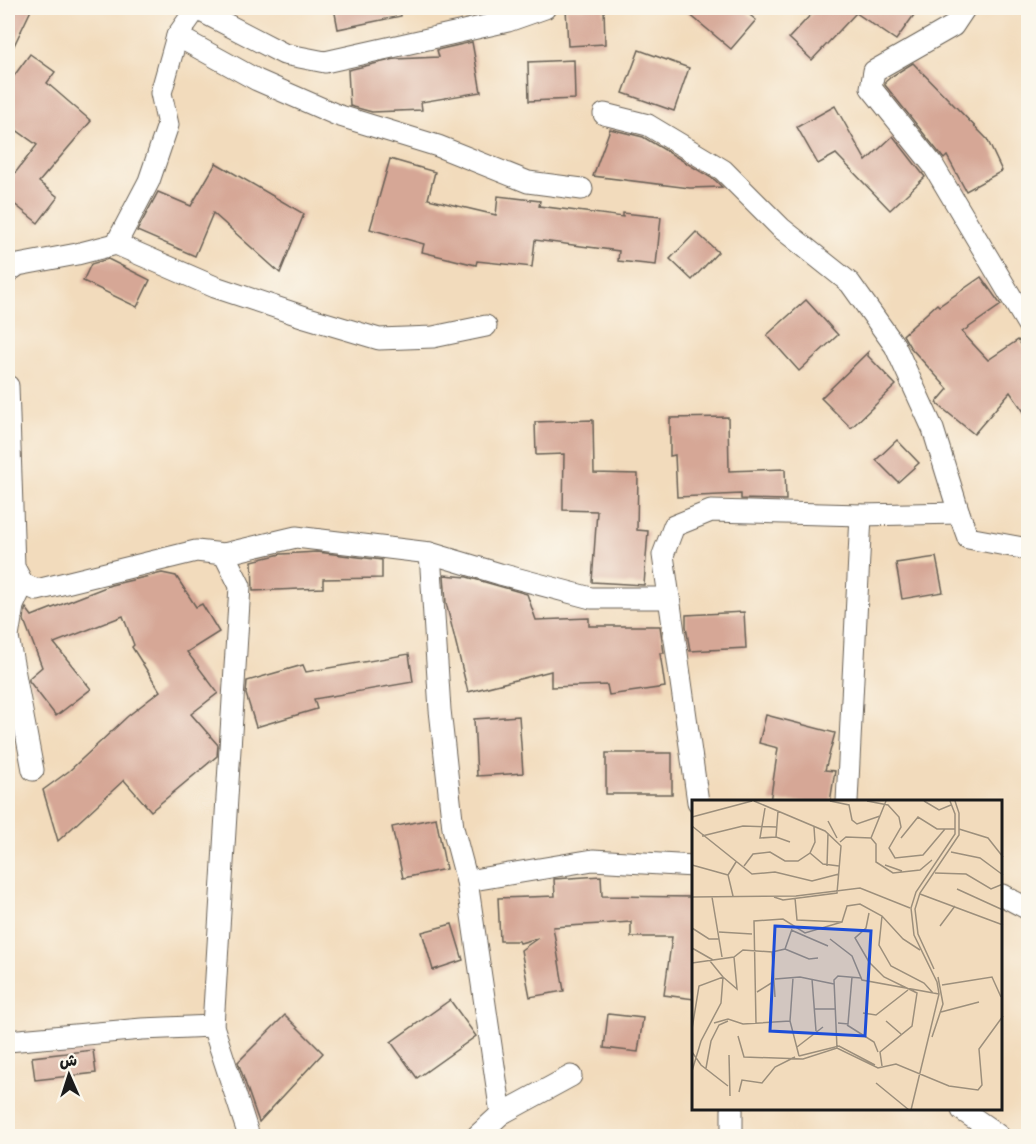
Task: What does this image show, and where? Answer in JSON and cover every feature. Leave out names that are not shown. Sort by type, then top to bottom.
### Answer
[{"type":"street","points":[[116,244],[149,181],[168,125],[161,93],[177,36],[195,8],[284,54],[326,62],[508,21],[545,8]]},
{"type":"street","points":[[965,8],[953,26],[874,71],[871,88],[933,165],[1029,325]]},
{"type":"street","points":[[177,36],[257,80],[337,115],[438,146],[528,182],[582,189]]},
{"type":"street","points":[[604,114],[648,125],[723,170],[781,228],[850,283],[895,346],[933,429],[968,538],[1029,549]]},
{"type":"street","points":[[8,272],[18,265],[116,244],[215,287],[379,339],[432,336],[486,326]]},
{"type":"street","points":[[8,386],[14,567],[23,584],[37,590],[196,550],[224,554],[296,537],[430,553],[591,598],[669,597]]},
{"type":"street","points":[[698,800],[663,555],[674,526],[711,510],[861,515],[959,513]]},
{"type":"street","points":[[847,800],[861,515]]},
{"type":"street","points":[[430,553],[440,710],[453,828],[467,881],[501,1114]]},
{"type":"street","points":[[224,554],[240,586],[213,1026],[249,1137]]},
{"type":"street","points":[[23,584],[10,608],[8,637],[33,771]]},
{"type":"street","points":[[467,881],[593,860],[692,866]]},
{"type":"street","points":[[1003,896],[1029,909]]},
{"type":"street","points":[[8,1041],[142,1029],[213,1026]]},
{"type":"street","points":[[477,1137],[501,1114],[571,1076]]},
{"type":"street","points":[[732,1111],[732,1137]]},
{"type":"street","points":[[963,1111],[999,1137]]},
{"type":"building","points":[[8,8],[32,8],[8,58]]},
{"type":"building","points":[[334,8],[401,8],[401,16],[338,29]]},
{"type":"building","points":[[566,8],[604,8],[605,44],[568,46]]},
{"type":"building","points":[[682,8],[741,8],[756,20],[731,49]]},
{"type":"building","points":[[817,8],[919,8],[896,40],[856,13],[812,60],[789,38]]},
{"type":"building","points":[[472,42],[481,92],[421,102],[422,110],[372,112],[350,106],[348,70],[395,59],[439,57],[437,50]]},
{"type":"building","points":[[639,50],[689,68],[674,111],[623,93]]},
{"type":"building","points":[[30,54],[55,72],[47,83],[91,121],[39,182],[58,197],[38,223],[8,199],[8,182],[37,145],[8,124],[8,84]]},
{"type":"building","points":[[574,60],[575,99],[529,101],[528,62]]},
{"type":"building","points":[[913,63],[987,139],[1002,171],[966,191],[947,156],[944,159],[885,85],[885,82],[892,76]]},
{"type":"building","points":[[835,106],[866,161],[893,136],[925,177],[890,210],[836,154],[818,164],[797,127]]},
{"type":"building","points":[[610,129],[643,137],[715,180],[722,187],[690,188],[593,176]]},
{"type":"building","points":[[390,159],[435,172],[428,199],[496,215],[498,196],[540,201],[539,206],[623,217],[623,213],[661,217],[656,265],[618,261],[619,251],[535,240],[532,267],[477,261],[476,265],[422,252],[424,244],[370,229]]},
{"type":"building","points":[[216,163],[304,214],[280,273],[213,213],[195,256],[137,231],[158,192],[191,206]]},
{"type":"building","points":[[696,232],[718,252],[692,280],[670,259]]},
{"type":"building","points":[[108,259],[150,280],[137,307],[83,281],[91,264]]},
{"type":"building","points":[[981,277],[1001,305],[962,332],[988,360],[1018,340],[1029,355],[1029,419],[1010,392],[974,434],[936,403],[948,389],[910,347],[903,335],[937,304],[939,306]]},
{"type":"building","points":[[806,300],[838,335],[799,371],[767,335]]},
{"type":"building","points":[[868,352],[868,356],[896,385],[851,428],[821,398]]},
{"type":"building","points":[[728,417],[729,471],[785,469],[786,500],[741,499],[741,494],[677,497],[675,455],[670,456],[670,418]]},
{"type":"building","points":[[593,420],[594,473],[638,474],[637,530],[648,531],[644,585],[592,582],[597,511],[563,510],[564,454],[536,455],[535,422]]},
{"type":"building","points":[[897,440],[919,463],[898,482],[876,460]]},
{"type":"building","points":[[317,552],[382,560],[382,578],[323,579],[323,588],[253,591],[252,561],[281,554]]},
{"type":"building","points":[[936,557],[943,592],[902,599],[896,563]]},
{"type":"building","points":[[162,573],[176,576],[196,607],[202,604],[219,632],[187,652],[218,693],[191,714],[218,745],[217,756],[151,811],[124,780],[58,841],[43,790],[69,771],[128,716],[160,691],[132,647],[134,645],[123,616],[54,643],[91,689],[56,716],[29,681],[29,678],[42,667],[24,620],[25,610],[26,608],[32,616],[111,585]]},
{"type":"building","points":[[444,575],[467,577],[527,594],[536,620],[589,618],[589,626],[660,626],[664,653],[660,653],[665,687],[609,695],[607,685],[551,687],[551,671],[468,692],[446,603]]},
{"type":"building","points":[[744,612],[746,648],[690,651],[686,615]]},
{"type":"building","points":[[409,654],[413,682],[314,699],[317,709],[256,727],[246,694],[247,681],[303,665],[306,672]]},
{"type":"building","points":[[766,715],[835,733],[825,770],[835,771],[830,800],[770,800],[778,748],[759,743]]},
{"type":"building","points":[[519,716],[523,773],[477,776],[474,719]]},
{"type":"building","points":[[606,753],[672,753],[672,794],[606,794]]},
{"type":"building","points":[[436,818],[446,869],[403,878],[392,827]]},
{"type":"building","points":[[601,876],[602,896],[692,897],[692,999],[664,995],[672,937],[631,937],[631,922],[553,927],[564,991],[530,997],[521,950],[538,938],[520,943],[519,941],[500,941],[498,898],[555,896],[554,879]]},
{"type":"building","points":[[452,924],[463,960],[433,970],[422,932]]},
{"type":"building","points":[[450,1000],[476,1036],[417,1078],[391,1042]]},
{"type":"building","points":[[608,1014],[643,1018],[638,1052],[604,1048]]},
{"type":"building","points":[[285,1015],[323,1053],[259,1122],[238,1062]]},
{"type":"building","points":[[93,1050],[96,1073],[35,1080],[32,1057]]}]
